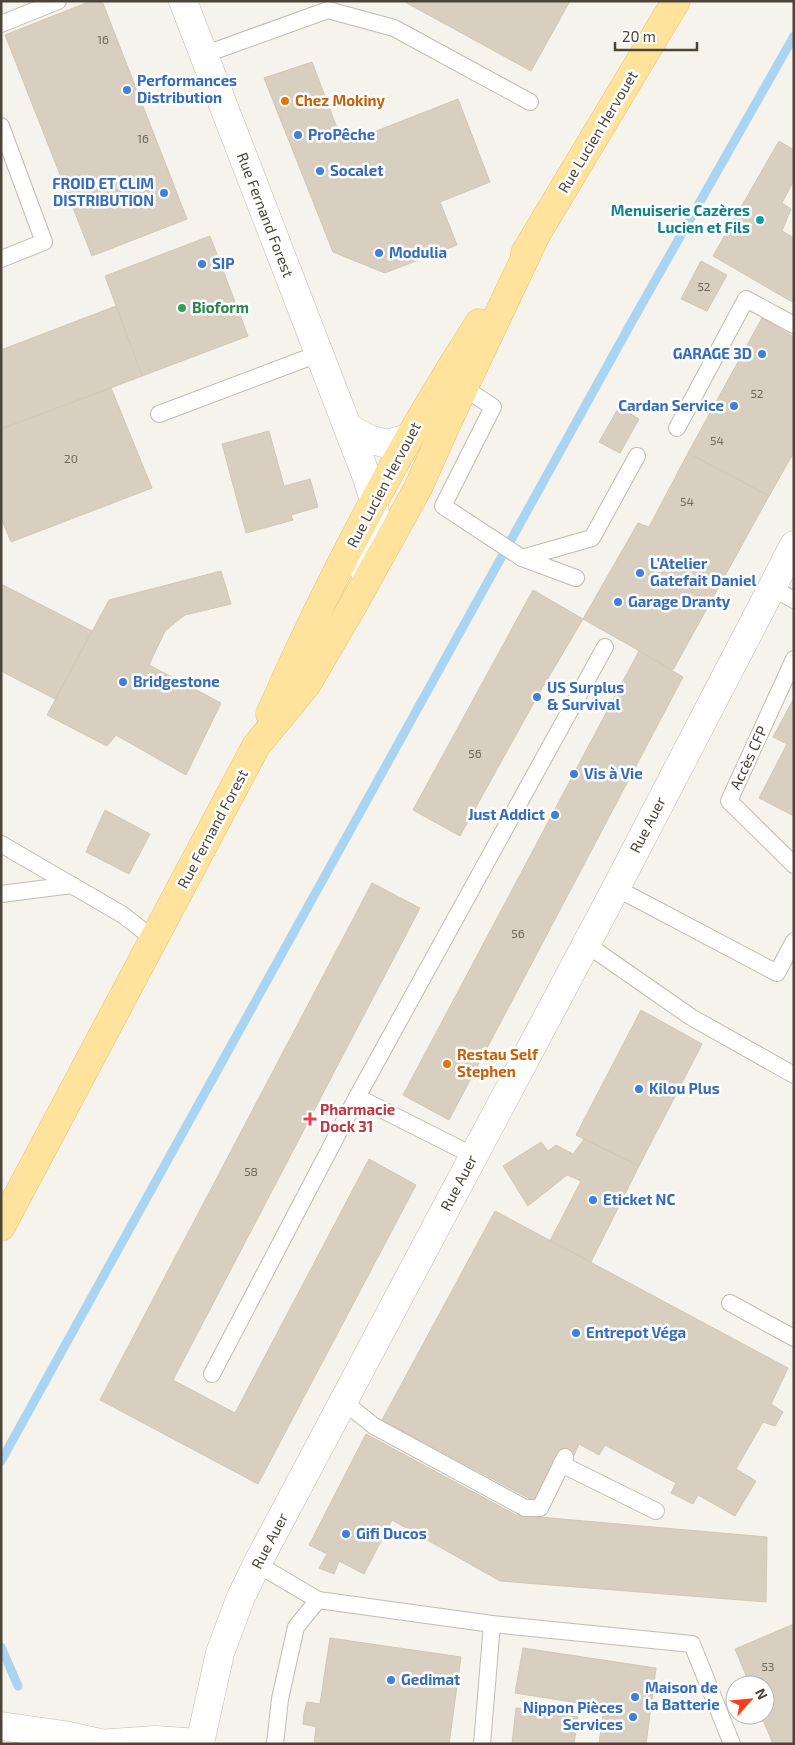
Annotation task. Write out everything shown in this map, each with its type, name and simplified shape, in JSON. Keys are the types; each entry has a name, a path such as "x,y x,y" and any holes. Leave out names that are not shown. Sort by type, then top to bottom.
{"main road":[{"name":"Rue Lucien Hervouet","path":"256,746 297,654 374,500 408,438 445,375 535,237 676,1"},
{"name":"Rue Lucien Hervouet","path":"352,607 418,488 535,237"},
{"name":"Rue Fernand Forest","path":"1,1227 155,940 256,746 307,684 352,607"}],"street":[{"name":"Rue Fernand Forest","path":"183,1 374,500 376,534 352,607"},
{"path":"348,428 369,439 387,444 408,438"},
{"name":"Rue Auer","path":"1,1726 64,1735 99,1744 155,1740 200,1743 220,1653 241,1598 257,1564 616,888 782,594 794,545"}],"lane":[{"path":"1,24 58,1"},
{"path":"203,55 328,10 394,28 530,102"},
{"path":"1,126 44,242 1,259"},
{"path":"677,428 746,299 794,325"},
{"path":"159,414 318,354"},
{"path":"464,388 493,407 443,506 522,558 576,578"},
{"path":"522,558 592,538 637,456"},
{"path":"212,1374 357,1097 605,647"},
{"name":"Accès CFP","path":"794,659 729,801 794,865"},
{"path":"1,844 123,915 155,940"},
{"path":"1,894 72,886"},
{"path":"616,888 777,973 794,941"},
{"path":"586,944 690,1017 794,1075"},
{"path":"357,1097 474,1156"},
{"path":"730,1303 794,1338"},
{"path":"344,1402 374,1426 525,1508 540,1508 563,1461 656,1511"},
{"path":"257,1564 318,1600 492,1624 692,1644 732,1744"},
{"path":"275,1744 280,1699 296,1627 318,1600"},
{"path":"482,1744 492,1624"}],"building":[{"path":"91,1 102,1 187,219 92,256 5,35"},
{"path":"403,1 570,1 531,71"},
{"path":"312,62 343,144 458,99 490,182 440,202 457,245 385,273 333,252 264,78"},
{"name":"Menuiserie Cazères Lucien et Fils","path":"779,141 794,150 794,180 782,203 791,209 782,231 794,238 794,303 713,256"},
{"path":"210,236 248,336 142,376 105,276"},
{"path":"701,261 727,275 707,311 681,299"},
{"path":"116,306 142,376 1,429 1,350"},
{"path":"762,318 794,337 794,452 769,496 688,453"},
{"path":"111,388 152,488 11,542 1,518 1,429"},
{"path":"619,407 639,419 620,453 599,442"},
{"path":"269,431 284,486 310,479 318,507 291,515 293,520 246,533 222,444"},
{"path":"688,453 769,496 673,670 583,619 638,523 649,527"},
{"name":"Bridgestone","path":"221,571 231,604 185,615 165,631 149,665 221,703 186,775 116,735 107,746 47,715 109,600"},
{"path":"1,584 92,631 55,699 1,671"},
{"path":"533,590 583,619 537,697 460,836 413,810"},
{"path":"639,651 683,677 449,1120 403,1095"},
{"path":"794,698 794,816 759,798 787,744 773,737"},
{"path":"105,810 150,834 129,874 86,852"},
{"path":"372,883 420,908 173,1380 235,1413 369,1159 416,1185 258,1484 100,1400"},
{"name":"Kilou Plus","path":"641,1010 702,1044 639,1166 576,1135"},
{"path":"584,1139 639,1166 591,1262 550,1241 581,1181 567,1175 528,1206 503,1166 541,1142 548,1151 556,1145 573,1154"},
{"name":"Entrepot Véga","path":"495,1211 788,1368 771,1404 783,1412 775,1426 763,1422 736,1469 756,1481 735,1516 698,1495 693,1504 671,1493 676,1483 605,1445 599,1455 579,1444 572,1460 558,1453 534,1501 382,1420"},
{"path":"366,1434 516,1515 767,1537 766,1602 500,1581 392,1520 364,1574 339,1561 334,1574 319,1568 327,1554 309,1545"},
{"path":"794,1624 794,1744 773,1744 765,1725 775,1725 775,1675 746,1675 735,1649"},
{"name":"Gedimat","path":"330,1638 461,1657 449,1744 314,1744 316,1727 303,1724 304,1713 307,1702 320,1704"},
{"path":"523,1648 656,1668 646,1744 599,1744 604,1707 515,1693"},
{"path":"516,1708 578,1717 574,1744 512,1744"}],"waterway":[{"path":"1,1461 630,325 794,36"},
{"path":"1,1647 18,1686"}],"place":[{"name":"Performances Distribution","path":"127,90"},
{"name":"Chez Mokiny","path":"285,101"},
{"name":"ProPêche","path":"298,135"},
{"name":"Socalet","path":"320,171"},
{"name":"FROID ET CLIM DISTRIBUTION","path":"164,193"},
{"name":"Menuiserie Cazères Lucien et Fils","path":"760,220"},
{"name":"Modulia","path":"379,253"},
{"name":"SIP","path":"202,264"},
{"name":"Bioform","path":"182,308"},
{"name":"GARAGE 3D","path":"762,354"},
{"name":"Cardan Service","path":"734,406"},
{"name":"L'Atelier Gatefait Daniel","path":"640,573"},
{"name":"Garage Dranty","path":"618,602"},
{"name":"Bridgestone","path":"123,682"},
{"name":"US Surplus & Survival","path":"537,697"},
{"name":"Vis à Vie","path":"574,774"},
{"name":"Just Addict","path":"555,815"},
{"name":"Restau Self Stephen","path":"447,1064"},
{"name":"Kilou Plus","path":"639,1089"},
{"name":"Pharmacie Dock 31","path":"310,1119"},
{"name":"Eticket NC","path":"593,1200"},
{"name":"Entrepot Véga","path":"576,1333"},
{"name":"Gifi Ducos","path":"346,1534"},
{"name":"Gedimat","path":"391,1680"},
{"name":"Maison de la Batterie","path":"635,1697"},
{"name":"Nippon Pièces Services","path":"633,1717"}]}
